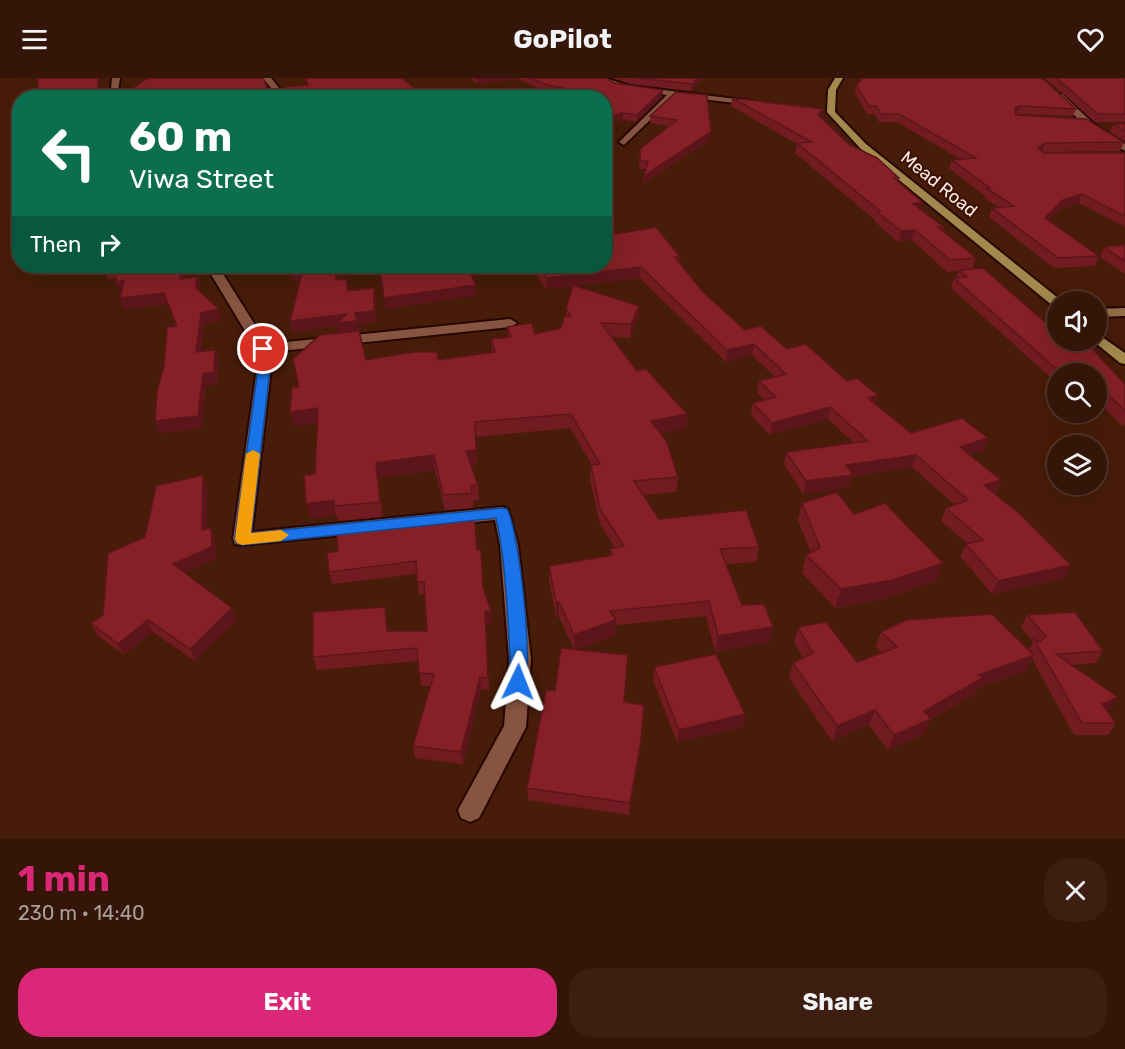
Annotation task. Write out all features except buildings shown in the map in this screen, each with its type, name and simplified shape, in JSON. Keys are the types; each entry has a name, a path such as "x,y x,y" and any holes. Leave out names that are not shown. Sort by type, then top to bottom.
{"main road":[{"name":"Mead Road","path":"839,78 832,90 825,112 863,146 1047,294"},
{"path":"1107,313 1125,312"},
{"path":"1107,346 1125,360"}],"street":[{"path":"267,78 268,83 278,90"},
{"path":"603,78 614,84 763,104"},
{"path":"1052,89 1089,124 1125,148"},
{"path":"624,142 673,93"},
{"path":"1075,121 1114,127"},
{"path":"216,273 263,349 265,361 242,539 502,513 509,545 520,659 515,727 470,810"},
{"path":"263,349 510,323"}],"slow traffic":[{"path":"253,454 242,539 281,535"}],"route":[{"path":"263,349 265,361 242,539 502,513 509,545 520,659 518,682"}]}
